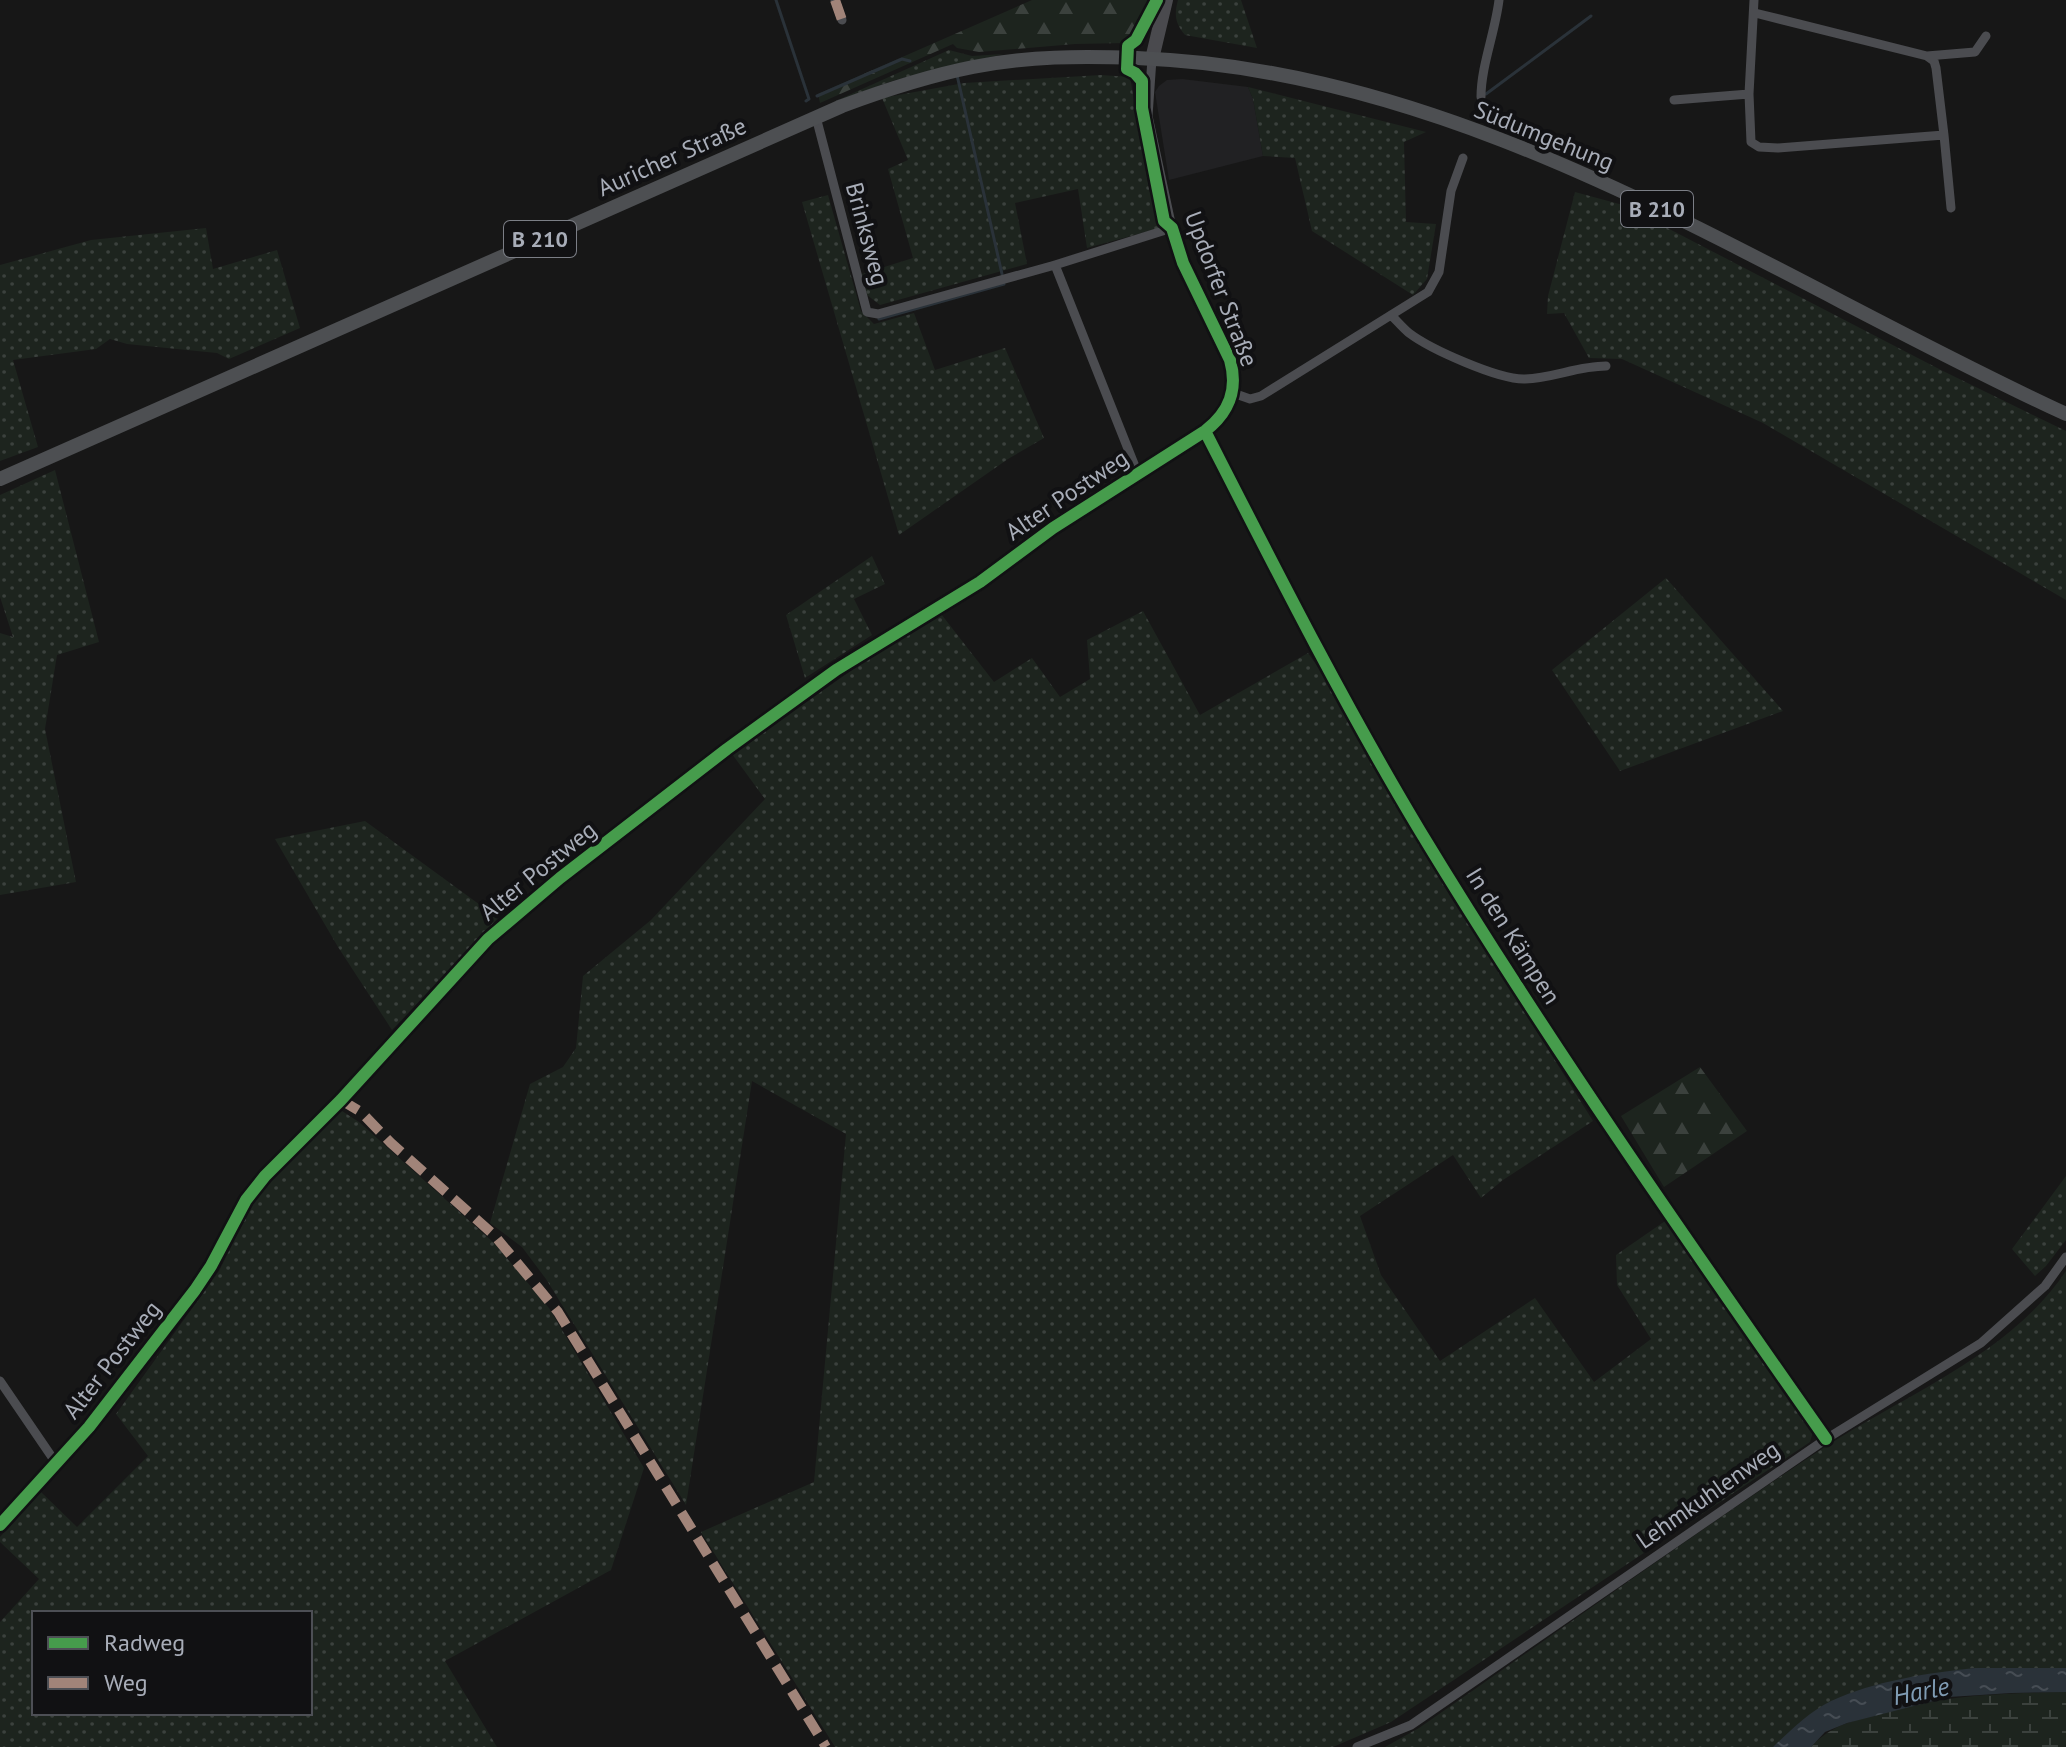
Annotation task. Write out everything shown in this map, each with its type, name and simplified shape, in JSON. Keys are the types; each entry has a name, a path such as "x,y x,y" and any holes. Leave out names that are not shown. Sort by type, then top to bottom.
{"main road":[{"name":"Auricher Straße","path":"0,479 816,117 908,82 975,66 1025,59 1077,56 1152,59"},
{"name":"Südumgehung","path":"1152,59 1259,70 1315,82 1473,129 1576,171 1716,236 2066,414"}],"street":[{"path":"835,0 842,20"},
{"path":"1152,59 1166,0"},
{"path":"1481,97 1481,79 1492,42 1499,0"},
{"path":"1754,0 1749,94 1751,142 1759,147 1787,147 1944,135"},
{"path":"1755,13 1927,56 1975,52 1986,36"},
{"path":"1927,56 1934,61 1936,68 1951,208"},
{"name":"Updorfer Straße","path":"1152,59 1148,116 1172,228 1183,263 1230,360 1233,393"},
{"path":"1674,100 1749,94"},
{"name":"Brinksweg","path":"816,117 867,312 878,314 1055,265 1172,228"},
{"path":"1233,393 1250,399 1261,396 1428,292 1435,283 1443,252 1451,191 1463,158"},
{"path":"1055,265 1138,474"},
{"path":"1391,315 1409,333 1429,345 1506,376 1536,378 1590,366 1606,366"},
{"name":"Alter Postweg","path":"0,1525 112,1398 195,1290 246,1200 265,1176 341,1100 488,939 560,878 727,749 836,670 980,582 1053,528 1205,431 1220,418 1233,393"},
{"name":"In den Kämpen","path":"1205,431 1319,654 1419,830 1623,1149 1826,1439"},
{"name":"Lehmkuhlenweg","path":"1357,1747 1411,1725 1826,1439 1981,1343 2045,1286 2066,1257"},
{"path":"0,1381 56,1463"}],"shaded area":[{"path":"1167,80 1248,87 1263,156 1169,180 1155,92"}],"green space":[{"path":"1032,0 1151,0 1134,40 1126,43 979,52 957,48 953,44 820,103 818,94"},
{"path":"1178,0 1241,0 1257,48 1185,35 1176,19"},
{"path":"949,50 972,56 1003,54 895,80 831,103"},
{"path":"1101,75 1130,77 1149,189 1160,228 1087,248 1078,189 1015,203 1027,264 880,305 867,295 862,274 913,258 888,169 908,160 882,98 964,83"},
{"path":"1248,87 1426,132 1404,142 1406,222 1436,224 1427,279 1413,295 1312,231 1295,158 1263,156"},
{"path":"1575,192 1623,205 1941,370 2066,431 2066,600 1763,423 1622,359 1589,358 1564,313 1547,314 1548,296"},
{"path":"828,195 861,311 874,324 914,313 935,370 1005,348 1044,438 1008,459 899,535 802,202"},
{"path":"206,228 213,269 277,250 300,328 229,359 217,353 127,344 110,339 96,349 13,360 38,447 0,461 0,265 91,240"},
{"path":"55,470 99,642 57,655 45,729 76,882 0,895 0,633 13,637 0,597 0,495"},
{"path":"872,556 885,584 854,599 872,635 805,678 786,615"},
{"path":"1666,578 1783,711 1620,771 1552,670"},
{"path":"938,610 994,682 1032,658 1060,697 1090,679 1087,640 1143,611 1200,715 1308,653 1330,684 1433,866 1593,1121 1481,1198 1453,1155 1360,1216 1381,1275 1440,1361 1535,1298 1594,1382 1651,1339 1617,1285 1616,1255 1668,1219 1813,1432 1810,1442 1391,1722 1333,1747 835,1747 701,1532 814,1482 846,1134 752,1081 686,1505 546,1279 522,1247 490,1223 530,1084 563,1067 576,1048 583,976 651,920 765,799 732,754"},
{"path":"365,821 498,918 392,1030 338,947 275,839"},
{"path":"1700,1067 1747,1131 1664,1187 1621,1116"},
{"path":"342,1111 359,1122 494,1243 549,1308 644,1468 611,1570 445,1661 497,1747 0,1747 0,1622 39,1579 0,1542 0,1537 41,1492 77,1527 148,1456 116,1414 219,1271 251,1207 277,1172 330,1117"},
{"path":"2066,1176 2066,1240 2035,1276 2012,1249"},
{"path":"2066,1271 2066,1668 1975,1668 1917,1676 1882,1685 1814,1712 1773,1747 1385,1747 1419,1728 1828,1445 1988,1349 2043,1300"},
{"path":"2066,1692 2066,1747 1811,1747 1843,1725 1928,1702 1973,1696"}],"water":[{"name":"Harle","path":"1975,1668 2066,1668 2066,1692 1949,1697 1847,1723 1825,1732 1811,1747 1773,1747 1815,1710 1848,1694 1902,1679"}],"waterway":[{"path":"776,0 809,99 806,101"},
{"path":"1486,94 1591,16"},
{"path":"817,96 902,59 910,61"},
{"path":"957,75 1002,274"},
{"path":"879,319 1004,284"}],"marked path":[{"path":"835,0 842,20"},
{"path":"341,1100 361,1112 494,1235 558,1312 826,1747"}],"cycle path":[{"path":"0,1525 89,1427 195,1290 246,1200 265,1176 341,1100 488,939 560,878 727,749 836,670 980,582 1053,528 1205,431 1221,416 1232,390 1230,360 1183,263 1172,228 1164,221 1142,108 1142,81 1127,69 1128,46 1136,40 1157,0"},
{"path":"1205,431 1336,683 1391,782 1468,909 1669,1214 1826,1439"}]}
